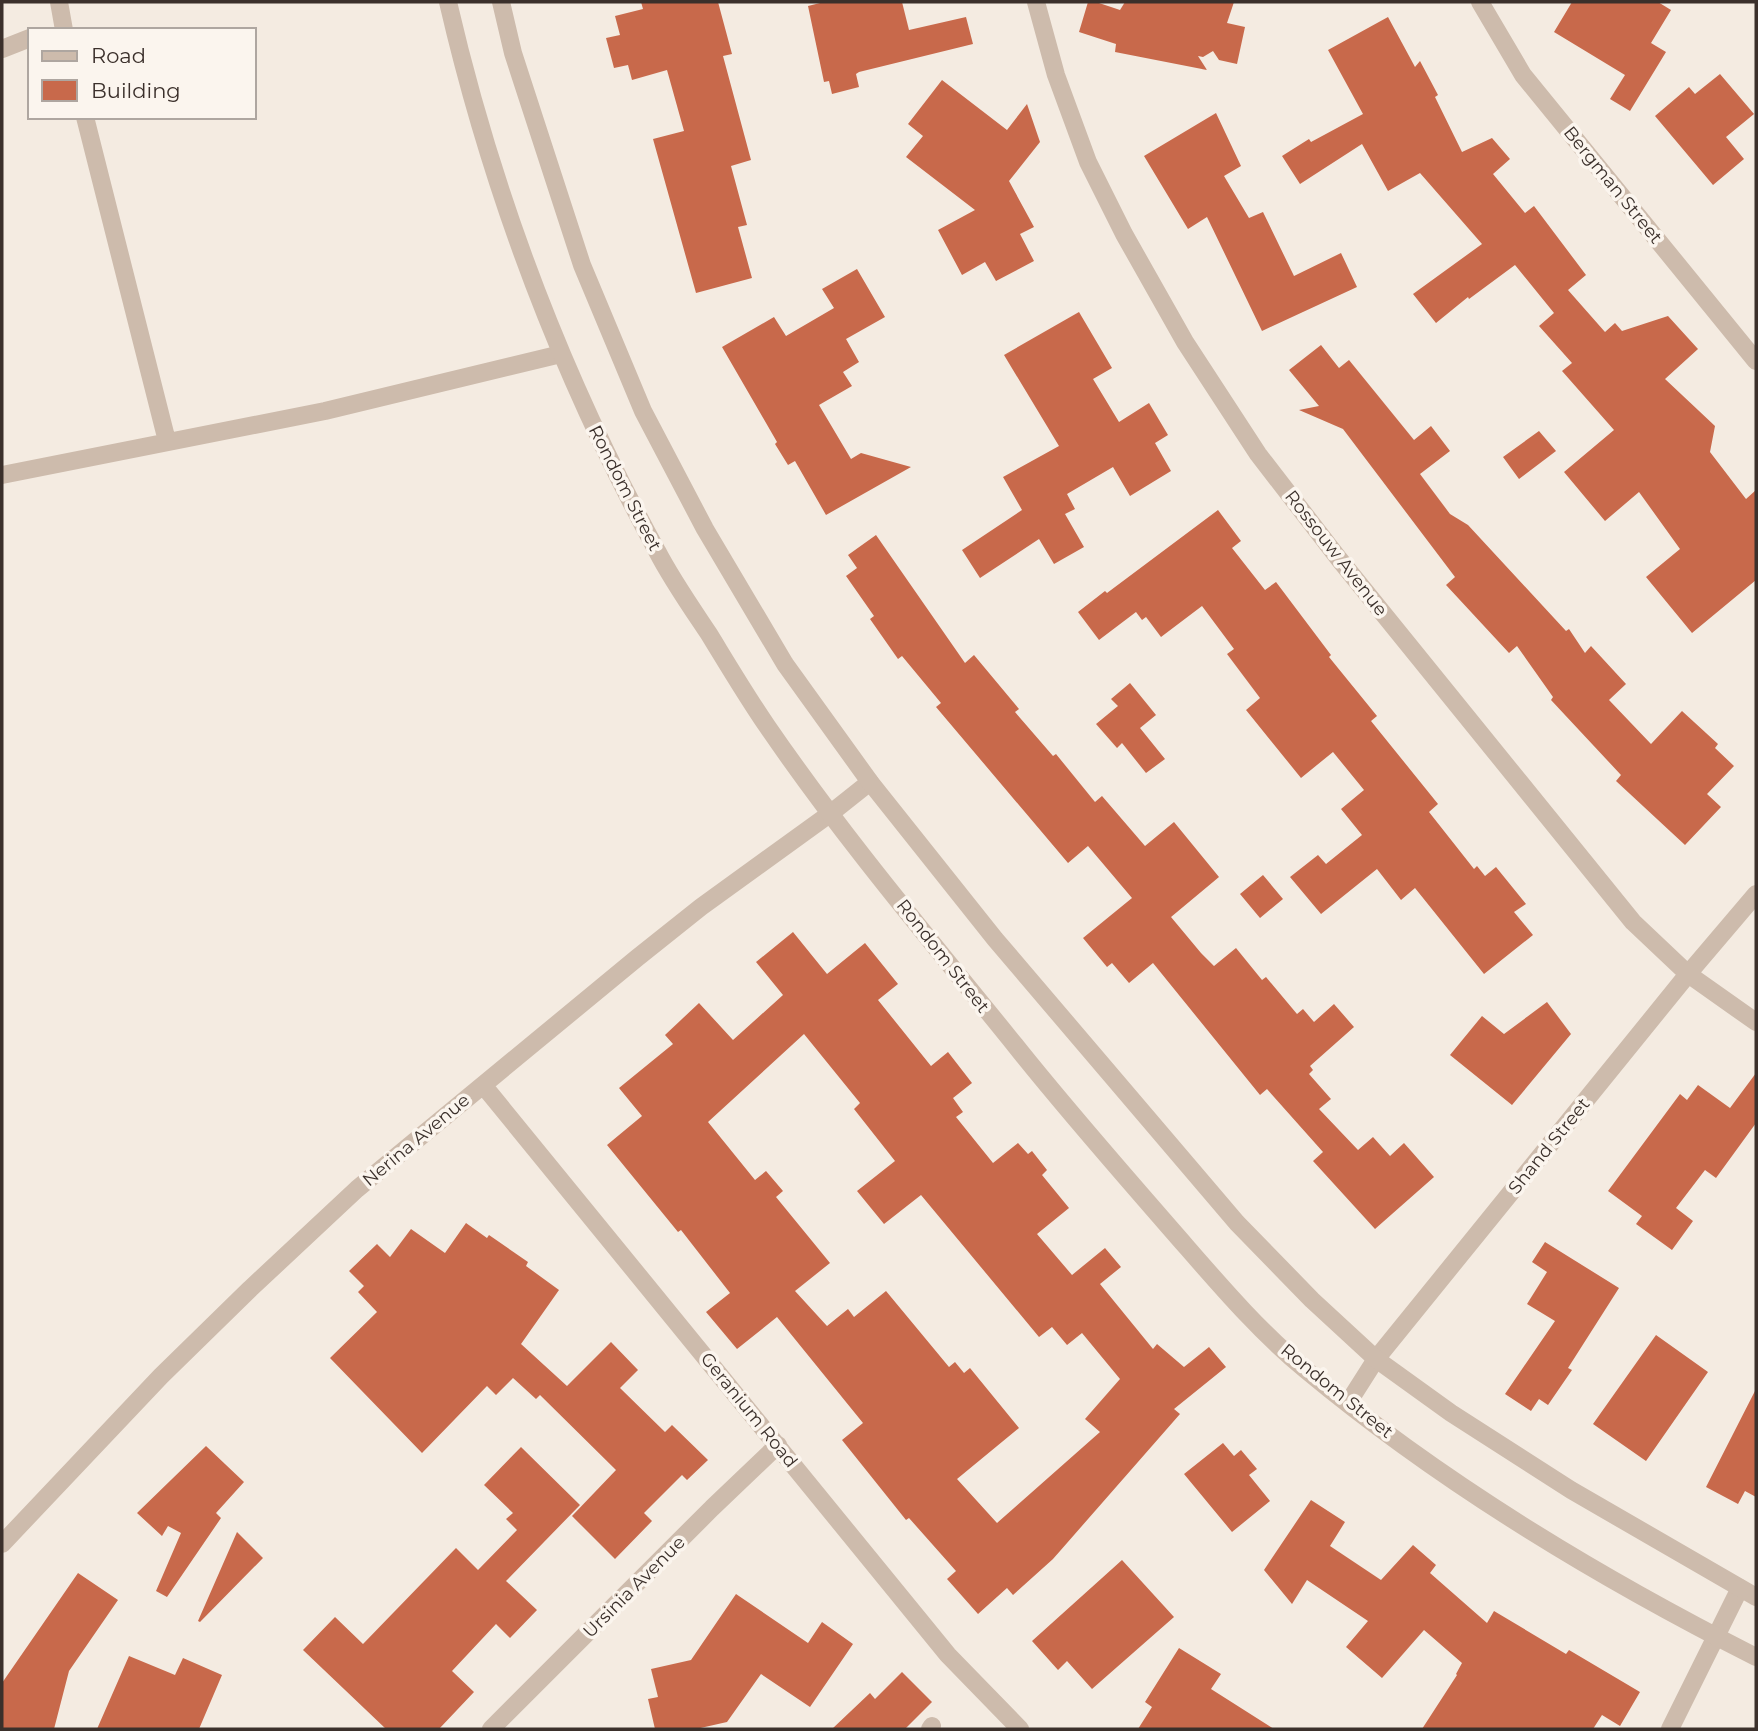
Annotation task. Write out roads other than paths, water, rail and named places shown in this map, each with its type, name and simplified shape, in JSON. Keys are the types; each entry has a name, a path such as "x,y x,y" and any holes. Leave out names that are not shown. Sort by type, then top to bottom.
{"street":[{"path":"59,2 59,28"},
{"name":"Rondom Street","path":"448,2 464,71 501,191 561,354 597,433 658,554 767,727 831,814 1069,1113 1190,1251 1272,1339 1348,1403 1436,1468 1636,1594 1756,1657"},
{"path":"501,2 513,53 582,265 643,411 705,529 785,664 870,782 995,939 1237,1223 1312,1300 1376,1359 1451,1413 1571,1490 1748,1592 1716,1637 1670,1729"},
{"name":"Rossouw Avenue","path":"1036,2 1056,75 1088,162 1124,234 1185,342 1258,454 1339,559 1633,922 1688,974 1756,1022"},
{"name":"Bergman Street","path":"1480,2 1523,75 1756,361"},
{"path":"2,49 28,39"},
{"path":"86,119 167,442"},
{"path":"2,475 325,411 561,354"},
{"name":"Nerina Avenue","path":"2,1544 133,1404 357,1189 566,1014 701,907 831,814 870,782"},
{"name":"Shand Street","path":"1348,1403 1376,1359 1756,894"},
{"name":"Geranium Road","path":"483,1085 948,1655 1020,1729"},
{"name":"Ursinia Avenue","path":"491,1729 778,1445"}]}
